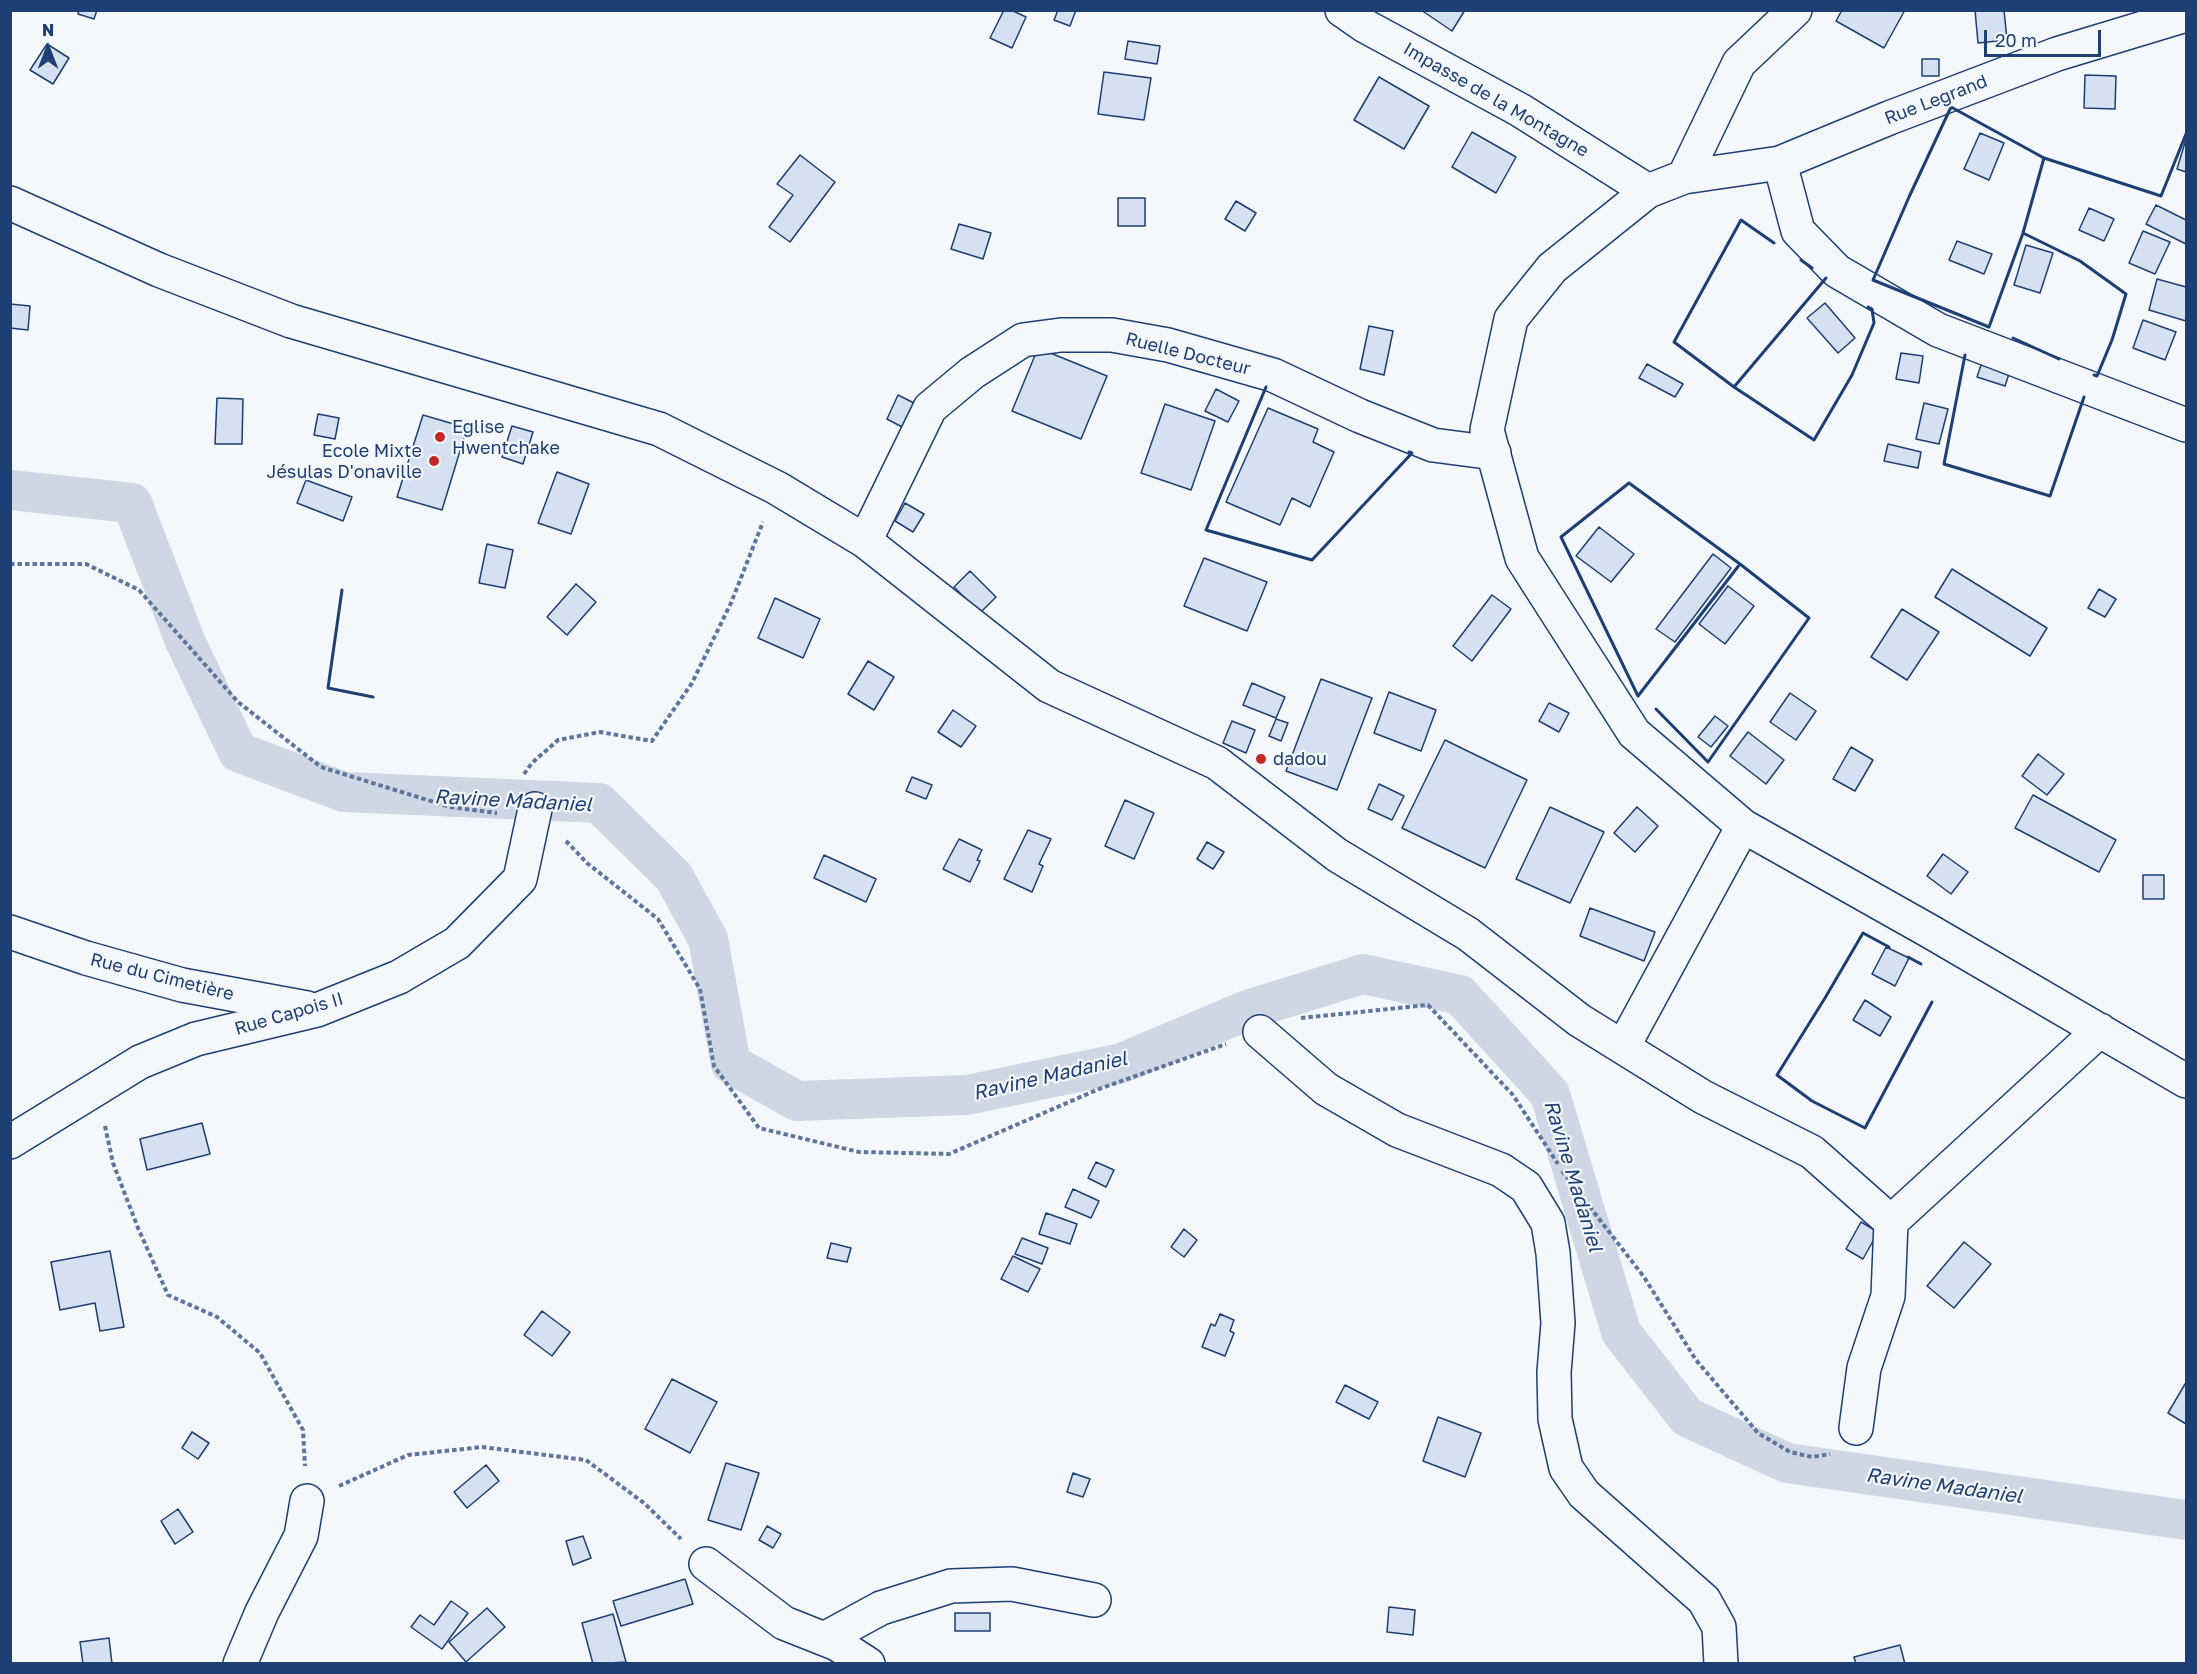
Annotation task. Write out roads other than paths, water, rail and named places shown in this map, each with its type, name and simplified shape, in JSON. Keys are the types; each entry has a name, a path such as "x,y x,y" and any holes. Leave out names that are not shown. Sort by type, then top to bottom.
{"street":[{"name":"Impasse de la Montagne","path":"1342,10 1365,26 1520,110 1648,191"},
{"path":"1684,177 1739,63 1795,10"},
{"name":"Rue Legrand","path":"2187,15 2057,54 1889,118 1780,163 1684,177 1648,191 1551,268 1511,319 1487,430 1522,558 1634,733 1743,826 2187,1081"},
{"path":"1780,163 1798,231 1837,271 1938,330 2187,425"},
{"path":"10,203 159,270 291,321 659,429 777,488 865,542 1049,686 1217,764 1337,855 1468,934 1579,1020 1703,1097 1812,1152 1891,1222"},
{"name":"Ruelle Docteur","path":"865,542 930,408 972,373 1023,340 1060,335 1112,335 1168,345 1273,375 1360,416 1433,445 1494,453"},
{"name":"Rue Capois II","path":"10,1142 140,1062 196,1039 317,1010 399,977 457,943 520,879 519,807"},
{"path":"1623,1047 1743,826"},
{"name":"Rue du Cimetière","path":"10,932 86,958 182,985 317,1010"},
{"path":"1856,1428 1864,1368 1888,1296 1891,1222 2100,1030"},
{"path":"1260,1032 1326,1089 1397,1130 1501,1170 1526,1187 1548,1223 1553,1253 1558,1323 1554,1372 1555,1419 1566,1468 1584,1494 1704,1600 1719,1628 1721,1664"},
{"path":"240,1664 262,1612 301,1536 307,1501"},
{"path":"706,1564 784,1623 837,1644 868,1664"},
{"path":"824,1639 881,1608 951,1586 1012,1584 1094,1600"}],"waterway":[{"name":"Ravine Madaniel","path":"10,490 132,503 185,641 238,752 344,792 599,803 674,877 708,939 731,1064 797,1101 967,1095 1122,1063 1250,1009 1363,974 1460,995 1550,1094 1621,1332 1687,1417 1787,1463 2186,1520"}],"place":[{"name":"Eglise Hwentchake","path":"440,437"},
{"name":"Ecole Mixte Jésulas D'onaville","path":"434,461"},
{"name":"dadou","path":"1261,759"}]}
